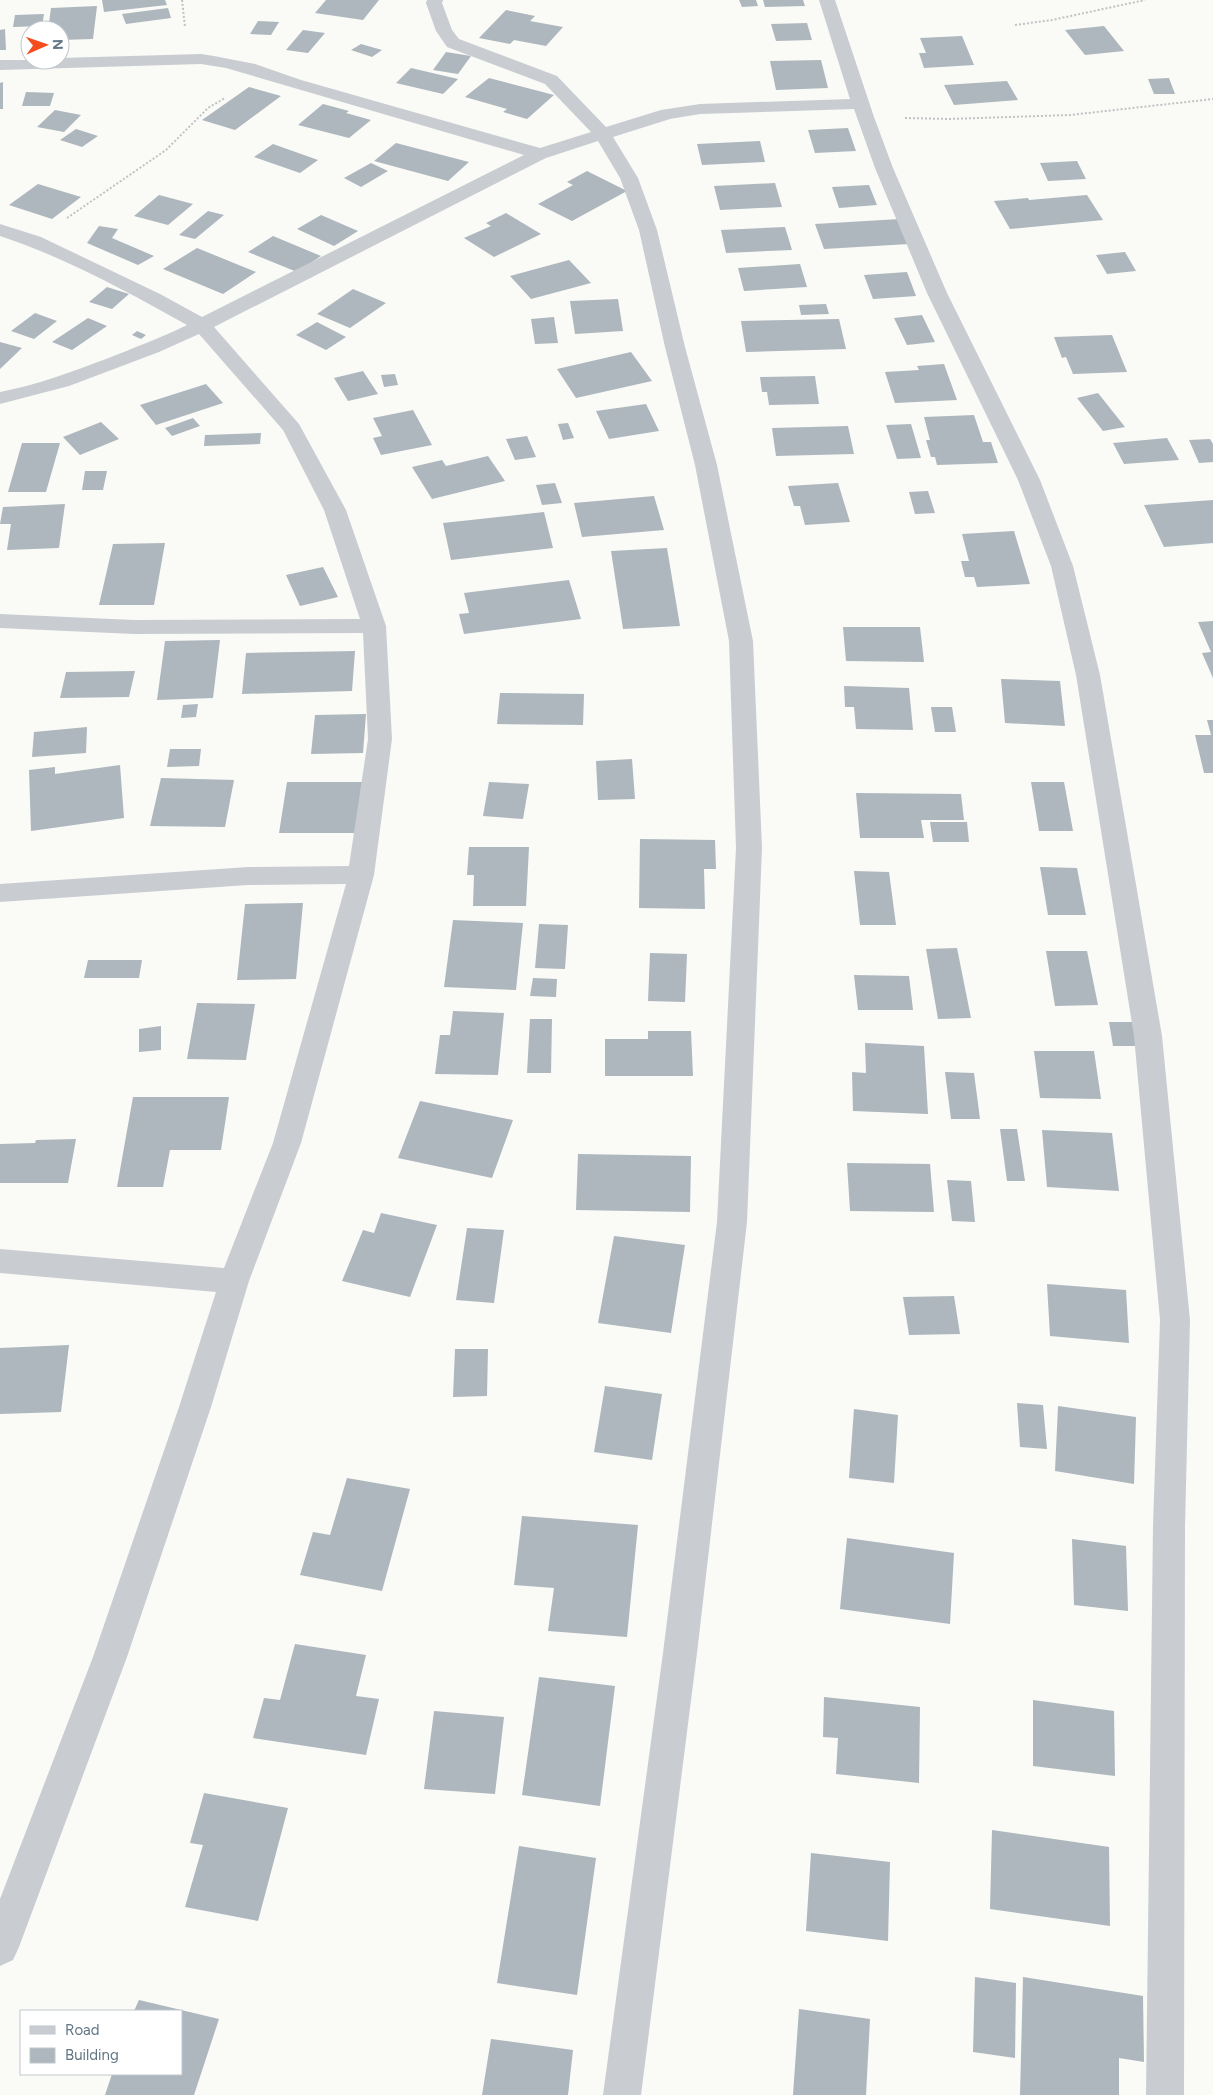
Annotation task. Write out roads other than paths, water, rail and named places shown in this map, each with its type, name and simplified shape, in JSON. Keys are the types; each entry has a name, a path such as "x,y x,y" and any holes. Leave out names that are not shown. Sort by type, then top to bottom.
{"street":[{"path":"435,0 434,3 444,31 453,43 551,80 602,133 629,178 648,230 675,348 706,465 741,641 749,848 732,1222 681,1644 622,2095"},
{"path":"827,0 863,111 884,168 937,293 1029,480 1062,566 1088,675 1148,1036 1175,1320 1169,1526 1165,2095"},
{"path":"0,65 201,59 230,62 258,69 294,84 540,154"},
{"path":"0,398 24,394 81,377 178,339 202,325 540,154 602,133 667,114 700,109 863,111"},
{"path":"0,230 34,241 152,298 202,325 292,428 336,510 374,626 380,739 361,874 288,1144 234,1281 195,1407 110,1657 0,1947"},
{"path":"0,621 134,627 374,626"},
{"path":"0,893 248,876 361,874"},
{"path":"0,1261 234,1281"}]}
